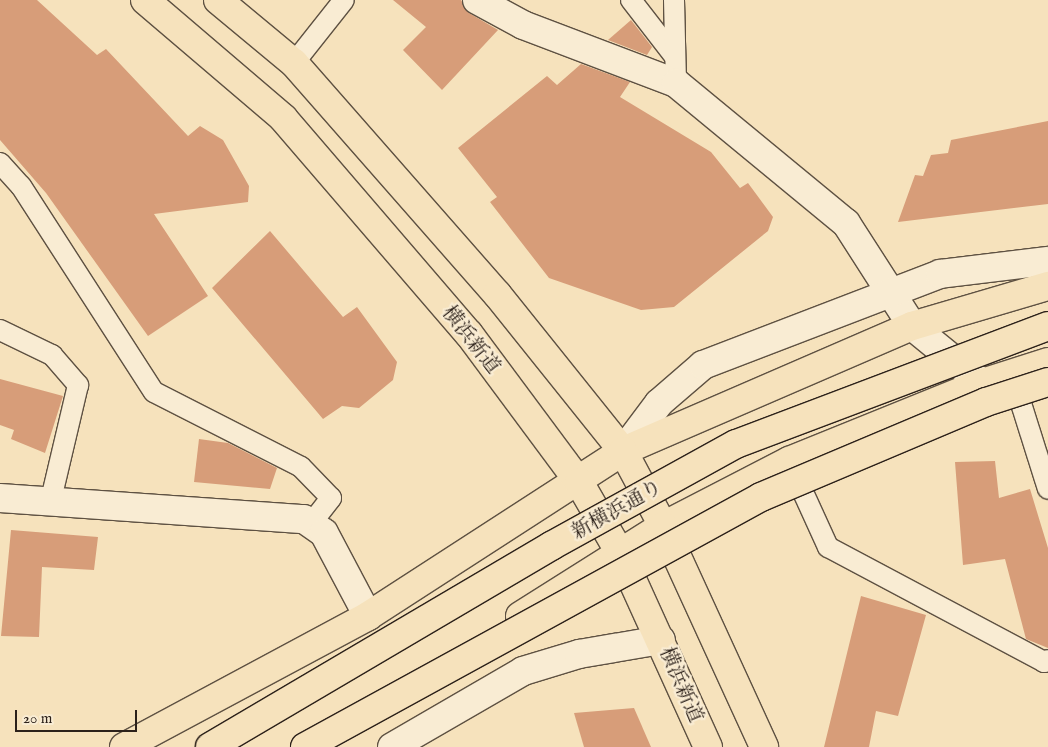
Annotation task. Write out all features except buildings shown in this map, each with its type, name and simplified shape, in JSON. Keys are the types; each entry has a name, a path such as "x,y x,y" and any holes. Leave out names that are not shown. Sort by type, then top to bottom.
{"main road":[{"name":"横浜新道","path":"145,0 283,118 469,334 579,482 620,552 708,747"},
{"path":"218,0 294,63 497,294 623,451 663,526 764,747"},
{"path":"124,747 368,616 579,482 623,451 912,326 1048,286"},
{"name":"新横浜通り","path":"210,747 551,546 736,444 1048,326"},
{"path":"321,747 620,552 663,526 789,461 982,384 1048,362"},
{"path":"304,747 760,497 986,402 1048,382"}],"street":[{"path":"477,0 524,25 676,83 846,223 912,326 982,384"},
{"path":"623,451 659,403 703,365 940,274 1048,261"},
{"path":"3,496 288,516 311,524 324,534 368,616"},
{"path":"392,747 523,671 579,654 661,640"}],"lane":[{"path":"294,63 344,0"},
{"path":"630,0 675,57"},
{"path":"674,0 676,83"},
{"path":"0,164 21,186 154,392 301,467 331,498 311,524"},
{"path":"0,330 52,355 78,385 51,499"},
{"path":"1012,374 1048,489"},
{"path":"789,461 828,547 1044,662 1048,660"}]}
